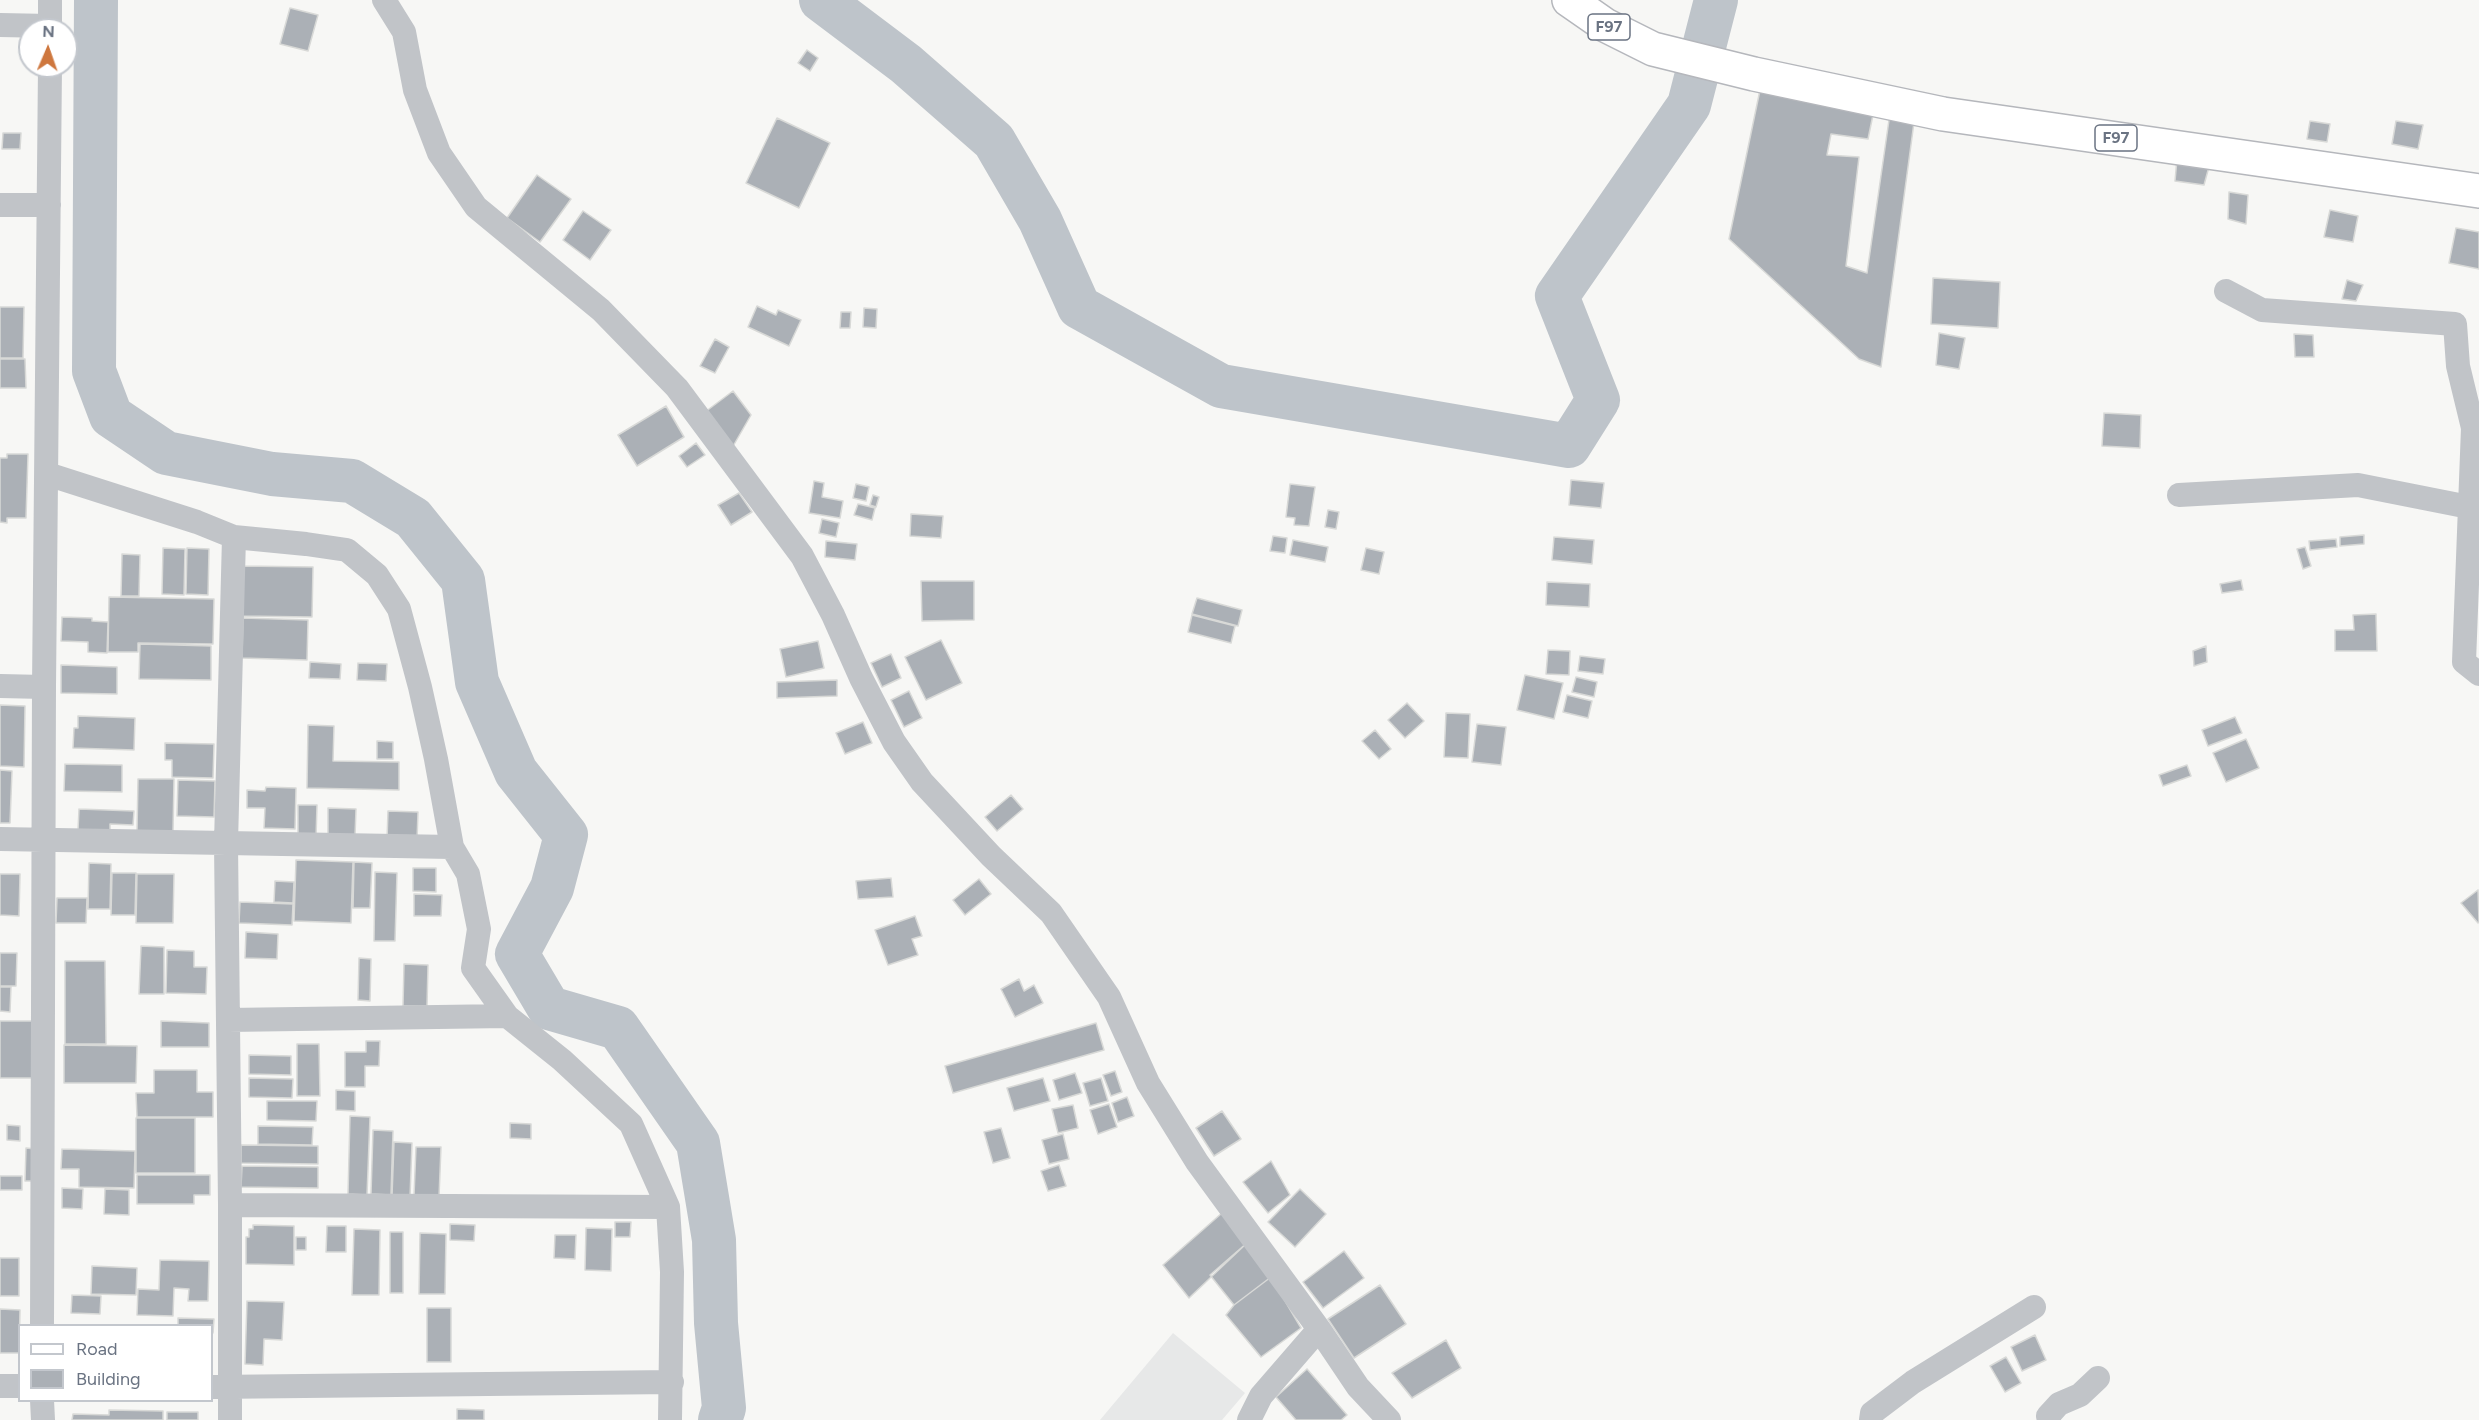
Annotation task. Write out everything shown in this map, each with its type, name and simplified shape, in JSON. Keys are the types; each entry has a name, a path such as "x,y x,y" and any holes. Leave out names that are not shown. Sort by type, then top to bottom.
{"main road":[{"name":"F97","path":"1569,0 1605,25 1653,50 1943,114 2479,190"}],"street":[{"path":"50,0 50,18"},
{"path":"384,0 404,32 415,90 439,153 476,207 512,239 556,271 601,310 677,388 802,556 894,742 922,782 991,856 1051,913 1109,997 1148,1083 1197,1162 1319,1329 1358,1387 1389,1420"},
{"path":"0,26 18,27"},
{"path":"42,1324 44,687 50,78"},
{"path":"0,205 49,205"},
{"path":"2226,291 2262,310 2455,324 2458,366 2473,428 2464,662 2479,674"},
{"path":"46,474 197,522 234,537 347,550 377,575 399,609 420,687 452,847 468,874 479,929 473,968 507,1016 562,1060 631,1124 668,1207 672,1272 670,1420"},
{"path":"2179,495 2358,485 2469,507"},
{"path":"230,1420 220,1387 230,1205 225,843 234,537"},
{"path":"0,686 44,687"},
{"path":"0,839 452,847"},
{"path":"228,1020 507,1016"},
{"path":"230,1205 668,1207"},
{"path":"1871,1420 1872,1413 1913,1382 2034,1308"},
{"path":"1249,1420 1261,1396 1319,1329"},
{"path":"2049,1420 2048,1416 2059,1404 2080,1395 2098,1378"},
{"path":"220,1387 672,1382"},
{"path":"0,1386 18,1386"},
{"path":"42,1402 43,1420"}],"shaded area":[{"path":"1173,1333 1245,1393 1222,1420 1100,1420"}],"building":[{"path":"290,8 318,15 308,51 280,44"},
{"path":"807,50 818,58 810,71 798,63"},
{"path":"1760,90 1874,110 1868,139 1831,134 1827,155 1859,157 1846,266 1867,273 1890,113 1915,115 1881,367 1859,359 1729,239"},
{"path":"777,118 830,143 799,208 746,183"},
{"path":"2310,121 2330,124 2327,142 2307,139"},
{"path":"2396,121 2423,125 2418,149 2392,144"},
{"path":"3,133 21,133 20,149 2,149"},
{"path":"2177,159 2210,163 2204,185 2175,181"},
{"path":"537,175 571,199 540,242 507,218"},
{"path":"2229,192 2248,195 2246,224 2228,219"},
{"path":"2330,210 2358,216 2353,242 2324,237"},
{"path":"583,211 611,230 590,260 563,240"},
{"path":"2456,228 2479,232 2479,269 2449,263"},
{"path":"1933,278 2000,282 1998,328 1931,324"},
{"path":"2347,280 2363,285 2356,301 2342,299"},
{"path":"757,306 776,315 778,310 801,320 789,346 748,327"},
{"path":"0,307 24,307 23,358 0,358"},
{"path":"864,308 877,309 876,328 863,327"},
{"path":"841,312 851,312 850,328 840,328"},
{"path":"1939,333 1965,338 1959,369 1936,365"},
{"path":"2294,334 2313,335 2314,357 2295,357"},
{"path":"715,339 729,347 715,373 700,366"},
{"path":"0,359 25,359 26,388 0,388"},
{"path":"733,391 751,415 732,448 705,412"},
{"path":"666,406 684,437 637,466 618,435"},
{"path":"2104,413 2141,415 2140,448 2102,446"},
{"path":"696,443 705,455 687,467 679,456"},
{"path":"7,454 28,454 26,518 7,518 7,523 0,522 0,458 7,458"},
{"path":"1571,480 1604,483 1601,508 1569,505"},
{"path":"814,481 824,483 822,497 843,501 840,518 809,513"},
{"path":"856,484 869,487 866,501 853,498"},
{"path":"1290,484 1315,487 1309,526 1294,525 1295,518 1286,517"},
{"path":"739,493 752,512 731,525 718,505"},
{"path":"873,495 879,497 876,507 870,505"},
{"path":"858,504 875,508 872,520 854,515"},
{"path":"1328,510 1339,512 1336,529 1325,527"},
{"path":"911,514 943,516 941,538 910,536"},
{"path":"822,519 839,523 836,537 819,533"},
{"path":"2364,535 2364,544 2340,546 2340,537"},
{"path":"1273,536 1287,538 1285,553 1270,551"},
{"path":"1554,537 1594,540 1592,564 1552,560"},
{"path":"2336,539 2337,547 2310,550 2309,541"},
{"path":"1293,540 1328,547 1325,562 1290,555"},
{"path":"826,541 857,544 855,560 825,557"},
{"path":"2305,547 2311,566 2303,569 2297,549"},
{"path":"163,548 185,549 184,595 162,594"},
{"path":"187,548 209,549 208,595 186,594"},
{"path":"1366,548 1384,552 1379,574 1361,570"},
{"path":"122,554 140,555 139,596 121,596"},
{"path":"243,566 313,567 312,617 242,616"},
{"path":"2241,580 2243,590 2222,593 2220,584"},
{"path":"921,581 974,581 974,620 922,621"},
{"path":"1547,582 1590,584 1589,607 1546,605"},
{"path":"109,597 214,599 213,644 138,643 138,652 108,652"},
{"path":"1197,598 1242,610 1238,626 1192,614"},
{"path":"2376,614 2377,651 2335,651 2335,630 2354,630 2353,615"},
{"path":"1192,615 1235,626 1231,643 1188,632"},
{"path":"62,617 92,618 92,621 108,622 107,653 88,652 88,642 61,641"},
{"path":"243,618 308,620 307,660 242,658"},
{"path":"941,640 962,683 926,700 905,657"},
{"path":"818,641 824,668 786,677 780,649"},
{"path":"140,644 211,646 211,680 139,679"},
{"path":"2206,646 2207,662 2194,666 2193,651"},
{"path":"1548,650 1570,651 1569,675 1546,674"},
{"path":"891,654 901,678 882,687 871,663"},
{"path":"1580,656 1605,659 1603,674 1578,671"},
{"path":"310,662 341,664 340,679 309,678"},
{"path":"358,663 387,664 386,681 357,680"},
{"path":"61,665 117,667 117,694 61,693"},
{"path":"1525,675 1563,683 1554,719 1517,710"},
{"path":"1576,677 1597,682 1594,697 1572,692"},
{"path":"837,680 837,696 777,698 777,682"},
{"path":"909,691 922,718 904,727 891,700"},
{"path":"1567,695 1592,701 1588,718 1563,712"},
{"path":"1407,703 1424,721 1405,738 1388,720"},
{"path":"0,705 25,706 24,767 0,766"},
{"path":"1446,713 1470,714 1468,758 1444,757"},
{"path":"78,716 135,718 134,750 73,748 74,728 78,728"},
{"path":"2235,717 2242,733 2208,746 2202,730"},
{"path":"863,722 872,743 845,754 836,733"},
{"path":"1477,724 1506,727 1501,765 1472,762"},
{"path":"308,725 334,726 333,761 399,762 399,790 307,788"},
{"path":"1375,730 1391,749 1379,759 1362,741"},
{"path":"2246,739 2259,768 2226,782 2213,753"},
{"path":"377,741 393,742 393,759 377,759"},
{"path":"165,743 214,744 213,778 172,777 172,760 165,760"},
{"path":"65,764 122,765 122,792 64,791"},
{"path":"2187,765 2191,776 2163,786 2159,775"},
{"path":"0,770 12,771 10,823 0,823"},
{"path":"138,779 174,779 173,832 137,831"},
{"path":"178,780 215,781 214,817 177,816"},
{"path":"266,787 296,788 295,829 264,828 265,808 247,808 247,790 265,791"},
{"path":"1011,795 1023,809 997,831 985,817"},
{"path":"298,805 317,805 316,838 298,838"},
{"path":"328,808 356,809 355,836 328,836"},
{"path":"79,809 134,811 133,825 110,824 110,831 78,830"},
{"path":"388,811 418,812 417,840 387,839"},
{"path":"296,860 353,862 351,923 294,921"},
{"path":"354,862 372,863 370,908 353,908"},
{"path":"89,863 111,864 110,909 88,909"},
{"path":"413,868 436,868 436,892 413,891"},
{"path":"375,872 397,873 395,941 374,941"},
{"path":"112,873 136,873 135,915 111,915"},
{"path":"0,874 20,874 19,916 0,915"},
{"path":"137,874 174,874 173,923 136,923"},
{"path":"891,878 893,897 858,899 856,881"},
{"path":"979,879 991,894 965,915 953,900"},
{"path":"275,881 294,882 293,903 274,902"},
{"path":"2478,890 2479,922 2478,923 2461,903"},
{"path":"414,894 442,895 441,916 414,916"},
{"path":"57,898 87,898 86,923 56,923"},
{"path":"240,902 293,904 292,925 239,923"},
{"path":"915,916 922,936 912,939 918,955 888,965 875,930"},
{"path":"246,932 278,934 277,959 245,958"},
{"path":"141,946 164,947 164,994 139,994"},
{"path":"167,950 194,951 194,967 207,967 206,994 166,993"},
{"path":"0,953 17,953 16,986 0,986"},
{"path":"359,958 371,959 370,1001 358,1000"},
{"path":"65,961 105,961 106,1044 65,1044"},
{"path":"404,964 428,965 427,1006 403,1006"},
{"path":"1019,979 1024,991 1034,985 1043,1003 1015,1017 1001,989"},
{"path":"0,987 11,987 10,1012 0,1011"},
{"path":"0,1021 35,1021 34,1078 0,1078"},
{"path":"161,1021 209,1023 209,1047 161,1047"},
{"path":"1096,1023 1104,1050 953,1093 945,1066"},
{"path":"366,1041 380,1041 379,1066 365,1066 365,1087 345,1087 345,1052 366,1052"},
{"path":"297,1044 319,1044 320,1096 297,1096"},
{"path":"64,1045 137,1046 136,1083 64,1083"},
{"path":"249,1055 291,1056 291,1075 249,1074"},
{"path":"154,1070 197,1070 197,1092 213,1092 213,1117 137,1117 136,1093 154,1093"},
{"path":"1115,1071 1122,1092 1111,1096 1103,1075"},
{"path":"1075,1073 1082,1093 1059,1100 1053,1080"},
{"path":"249,1078 293,1079 292,1098 249,1097"},
{"path":"1043,1078 1050,1101 1014,1111 1007,1088"},
{"path":"1101,1078 1108,1101 1090,1106 1083,1083"},
{"path":"336,1090 355,1091 355,1111 336,1110"},
{"path":"1127,1097 1134,1116 1118,1122 1112,1103"},
{"path":"267,1101 317,1101 316,1121 267,1120"},
{"path":"1109,1104 1117,1127 1098,1134 1090,1110"},
{"path":"1073,1105 1078,1128 1058,1133 1052,1109"},
{"path":"1222,1111 1241,1139 1214,1156 1196,1128"},
{"path":"350,1116 370,1117 367,1195 348,1194"},
{"path":"136,1118 195,1118 195,1173 136,1173"},
{"path":"510,1123 531,1124 531,1139 510,1138"},
{"path":"7,1125 20,1126 20,1141 7,1140"},
{"path":"258,1126 313,1127 312,1145 258,1144"},
{"path":"1001,1128 1010,1158 993,1163 984,1132"},
{"path":"373,1130 393,1131 391,1195 371,1194"},
{"path":"1063,1134 1069,1159 1049,1164 1042,1140"},
{"path":"394,1142 412,1143 410,1197 392,1196"},
{"path":"241,1145 318,1146 318,1164 241,1163"},
{"path":"416,1147 441,1147 439,1197 414,1196"},
{"path":"26,1148 36,1149 35,1181 25,1181"},
{"path":"62,1149 135,1151 134,1188 79,1187 79,1169 61,1169"},
{"path":"1271,1161 1290,1195 1268,1213 1243,1182"},
{"path":"1059,1165 1066,1186 1048,1191 1041,1171"},
{"path":"242,1166 318,1167 318,1188 241,1187"},
{"path":"137,1175 210,1175 210,1195 194,1195 194,1204 137,1204"},
{"path":"0,1176 22,1176 22,1190 0,1190"},
{"path":"62,1188 83,1189 82,1209 62,1208"},
{"path":"105,1189 129,1190 129,1215 104,1214"},
{"path":"1300,1189 1326,1214 1295,1247 1268,1222"},
{"path":"1222,1213 1248,1242 1189,1298 1163,1265"},
{"path":"615,1222 631,1222 630,1237 615,1237"},
{"path":"450,1224 475,1225 474,1241 450,1240"},
{"path":"253,1225 294,1226 294,1265 246,1264 246,1237 249,1237 249,1229 253,1229"},
{"path":"327,1226 346,1226 346,1252 326,1252"},
{"path":"586,1228 612,1229 611,1271 585,1270"},
{"path":"354,1229 380,1230 379,1295 352,1295"},
{"path":"390,1232 403,1232 403,1293 390,1293"},
{"path":"420,1233 446,1234 445,1294 419,1294"},
{"path":"555,1235 576,1235 575,1259 554,1258"},
{"path":"296,1237 306,1237 306,1250 296,1250"},
{"path":"1248,1242 1271,1277 1234,1305 1210,1275"},
{"path":"1344,1251 1364,1278 1323,1308 1303,1282"},
{"path":"0,1258 19,1258 19,1296 0,1296"},
{"path":"160,1260 209,1261 208,1301 188,1301 189,1289 174,1288 173,1316 137,1315 138,1289 159,1290"},
{"path":"92,1266 137,1268 136,1295 91,1294"},
{"path":"1271,1277 1301,1328 1261,1357 1226,1315 1234,1305"},
{"path":"1380,1285 1406,1324 1354,1358 1328,1319"},
{"path":"72,1295 101,1296 100,1314 71,1313"},
{"path":"247,1301 284,1302 282,1340 264,1339 263,1365 245,1364"},
{"path":"427,1308 451,1308 451,1362 427,1362"},
{"path":"0,1309 20,1310 18,1353 0,1353"},
{"path":"178,1318 214,1319 213,1333 213,1324 178,1324"},
{"path":"2035,1335 2046,1360 2022,1371 2011,1347"},
{"path":"1446,1340 1461,1368 1412,1398 1392,1373"},
{"path":"2006,1357 2021,1383 2005,1392 1990,1366"},
{"path":"1307,1369 1347,1415 1341,1420 1296,1420 1276,1397"},
{"path":"457,1409 484,1410 484,1420 457,1420"},
{"path":"109,1410 163,1411 163,1420 72,1420 73,1414 109,1415"},
{"path":"167,1412 198,1412 198,1420 167,1420"}],"waterway":[{"path":"96,0 94,371 111,416 166,453 272,474 352,481 413,518 463,580 477,682 516,772 566,835 552,888 517,954 549,1008 618,1028 698,1143 714,1240 716,1323 724,1408 720,1420"},
{"path":"821,0 906,64 994,141 1040,220 1079,307 1221,386 1569,446 1598,400 1557,296 1689,105 1716,0"}]}
